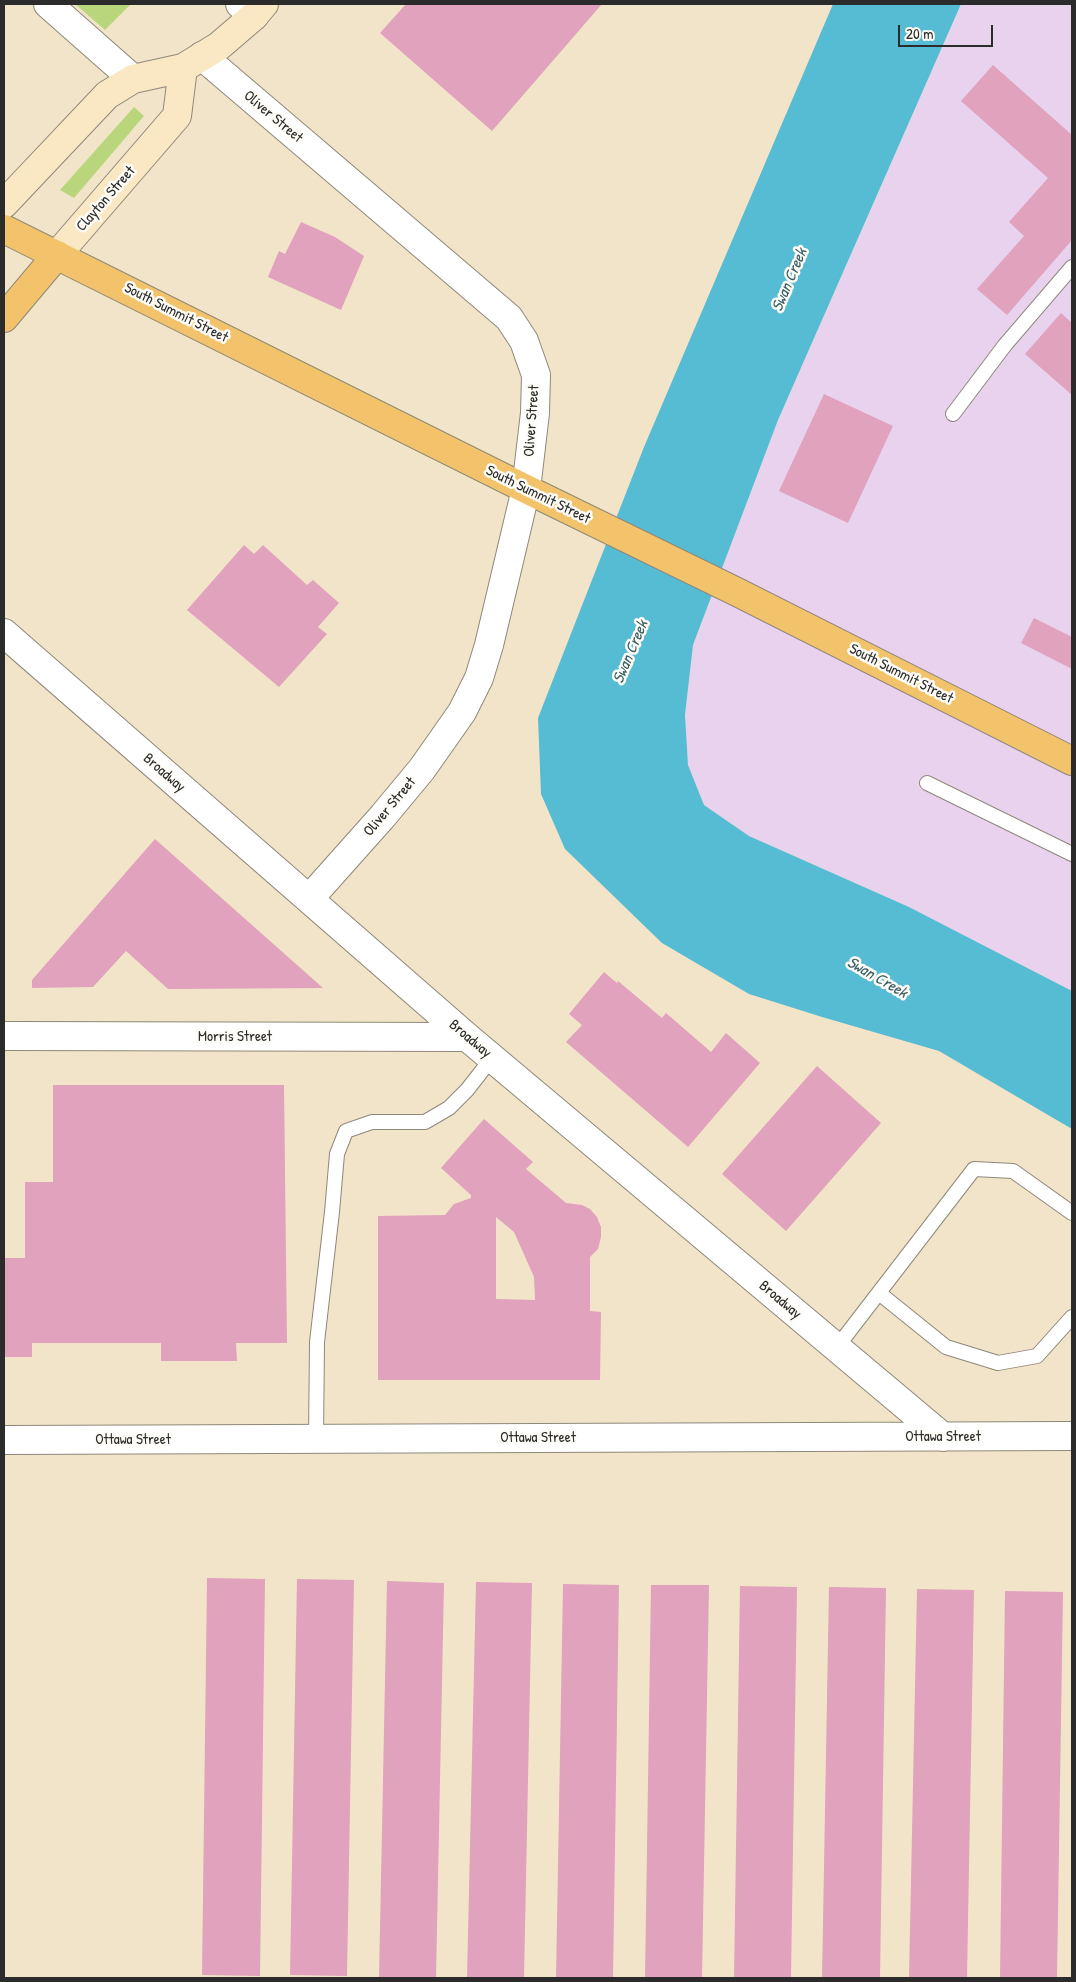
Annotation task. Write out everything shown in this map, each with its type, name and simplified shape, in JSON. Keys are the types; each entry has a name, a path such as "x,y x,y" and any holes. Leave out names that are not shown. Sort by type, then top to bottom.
{"main road":[{"name":"South Summit Street","path":"4,229 737,592 1072,761"},
{"name":"Clayton Street","path":"4,318 57,255"}],"street":[{"path":"48,4 133,79"},
{"path":"4,204 107,95 133,79 193,62 219,46 252,8"},
{"name":"Clayton Street","path":"57,255 177,116 193,62"},
{"name":"Oliver Street","path":"193,62 509,318 524,341 536,375 535,413 526,489 490,645 479,678 462,712 422,768 389,809 309,900"},
{"name":"Broadway","path":"4,633 467,1037 943,1436"},
{"name":"Morris Street","path":"4,1036 467,1037"},
{"name":"Ottawa Street","path":"4,1440 1072,1436"}],"lane":[{"path":"953,414 1005,345 1072,266"},
{"path":"927,783 1072,854"},
{"path":"316,1439 317,1342 337,1154 346,1131 372,1122 425,1122 449,1108 467,1090 492,1058"},
{"path":"837,1348 974,1168 1013,1171 1072,1214"},
{"path":"879,1293 946,1347 998,1363 1037,1356 1072,1317"}],"shaded area":[{"path":"961,4 1072,4 1072,991 909,907 749,836 704,805 688,765 685,715 693,645 778,420"}],"green space":[{"path":"75,4 131,4 105,30"},
{"path":"134,107 144,116 74,198 60,190"}],"water":[{"name":"Swan Creek","path":"833,4 961,4 778,420 693,645 685,715 688,765 704,805 749,836 909,907 1072,991 1072,1129 939,1051 749,994 662,943 565,849 541,794 538,718 644,447"}],"building":[{"path":"406,4 602,4 492,131 380,33"},
{"path":"993,65 1072,135 1072,240 1007,315 977,289 1024,236 1009,222 1048,178 961,101"},
{"path":"301,222 335,237 364,256 341,310 268,277 279,251 285,254"},
{"path":"1061,313 1072,323 1072,395 1025,354"},
{"path":"824,394 893,426 848,523 779,491"},
{"path":"244,545 254,554 263,545 307,585 313,580 339,603 318,627 327,634 279,687 187,610"},
{"path":"1034,618 1072,637 1072,669 1021,643"},
{"path":"155,839 323,988 168,989 126,951 93,987 32,988 32,980"},
{"path":"604,972 617,983 618,981 662,1018 666,1013 711,1052 726,1033 760,1063 688,1147 566,1042 582,1025 569,1014"},
{"path":"817,1066 881,1123 786,1231 722,1174"},
{"path":"53,1085 284,1085 287,1343 236,1343 237,1361 161,1361 161,1343 32,1343 32,1357 4,1357 4,1258 25,1258 25,1182 53,1182"},
{"path":"484,1119 533,1162 526,1169 566,1203 582,1205 590,1209 597,1217 601,1227 601,1237 598,1249 590,1257 590,1311 601,1312 600,1380 378,1380 378,1216 445,1215 454,1204 471,1198 471,1195 441,1168","holes":["496,1217 514,1232 534,1277 535,1300 496,1299"]},
{"path":"207,1578 265,1579 260,1976 202,1975"},
{"path":"297,1579 354,1580 347,1976 290,1975"},
{"path":"387,1581 444,1583 436,1978 379,1978"},
{"path":"476,1582 532,1583 524,1978 467,1978"},
{"path":"563,1584 619,1585 613,1978 556,1978"},
{"path":"651,1585 709,1585 702,1978 645,1978"},
{"path":"740,1586 797,1587 791,1978 734,1978"},
{"path":"829,1587 886,1588 880,1978 822,1978"},
{"path":"917,1589 974,1590 967,1978 909,1978"},
{"path":"1005,1591 1063,1592 1057,1978 1000,1978"}]}
